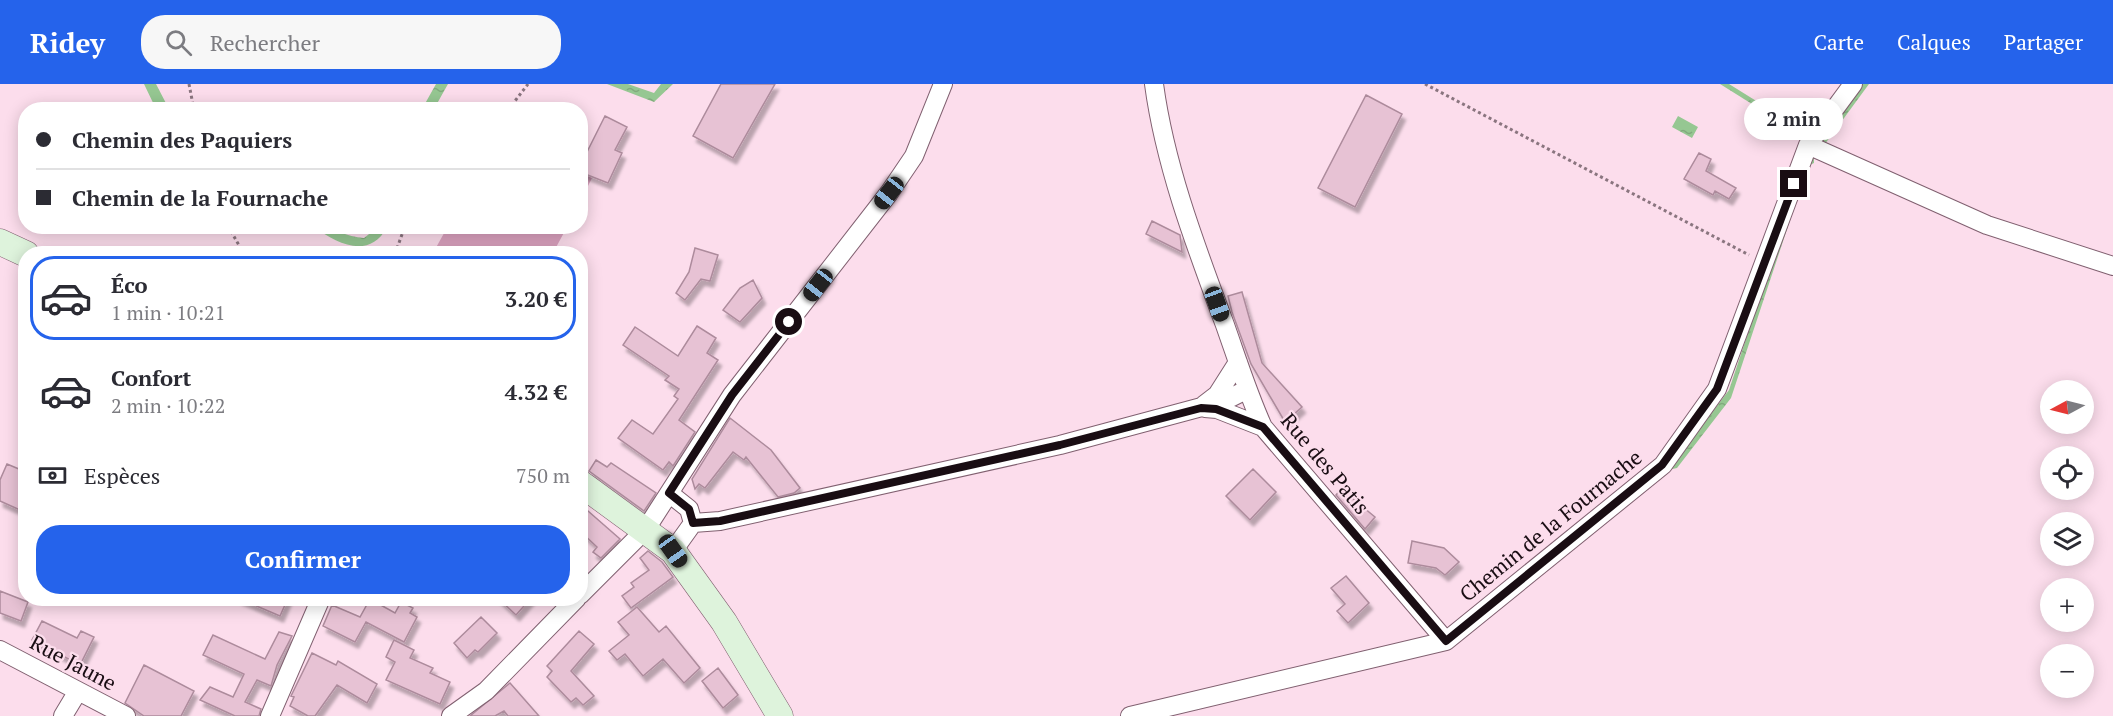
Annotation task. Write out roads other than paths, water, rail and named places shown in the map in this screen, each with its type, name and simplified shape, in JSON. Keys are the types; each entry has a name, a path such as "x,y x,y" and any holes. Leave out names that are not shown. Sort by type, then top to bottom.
{"street":[{"path":"588,587 646,529 732,395 889,193 914,156 943,84"},
{"name":"Rue des Patis","path":"1154,84 1173,167 1195,245 1246,390 1263,427 1446,641"},
{"name":"Chemin de la Fournache","path":"1130,716 1446,641 1662,465 1717,389 1808,145 1853,84"},
{"path":"1808,145 1987,225 2113,266"},
{"path":"0,242 18,250"},
{"path":"1201,408 1217,395 1238,362"},
{"path":"693,523 720,521 1049,448 1201,408 1224,401 1246,390"},
{"path":"1201,408 1216,409 1263,427"},
{"path":"588,489 673,551 724,622 780,716"},
{"path":"669,493 689,509 693,523"},
{"path":"673,551 693,523"},
{"path":"270,716 318,606"},
{"path":"451,716 486,691 569,606"},
{"name":"Rue Jaune","path":"0,650 126,716"},
{"path":"63,716 78,691"}],"water":[{"path":"144,84 156,84 165,102 153,102"},
{"path":"436,84 448,84 438,102 426,102"},
{"path":"607,84 628,84 654,93 661,84 673,84 654,102"},
{"path":"1720,84 1729,84 1803,130 1800,134"},
{"path":"1859,84 1869,84 1822,148 1820,137"},
{"path":"1678,116 1698,127 1692,138 1672,127"},
{"path":"1814,157 1814,163 1808,166 1731,398 1677,468 1668,470 1729,390 1805,162"},
{"path":"325,234 345,234 364,238 369,234 382,234 372,243 362,246 353,246"}]}
